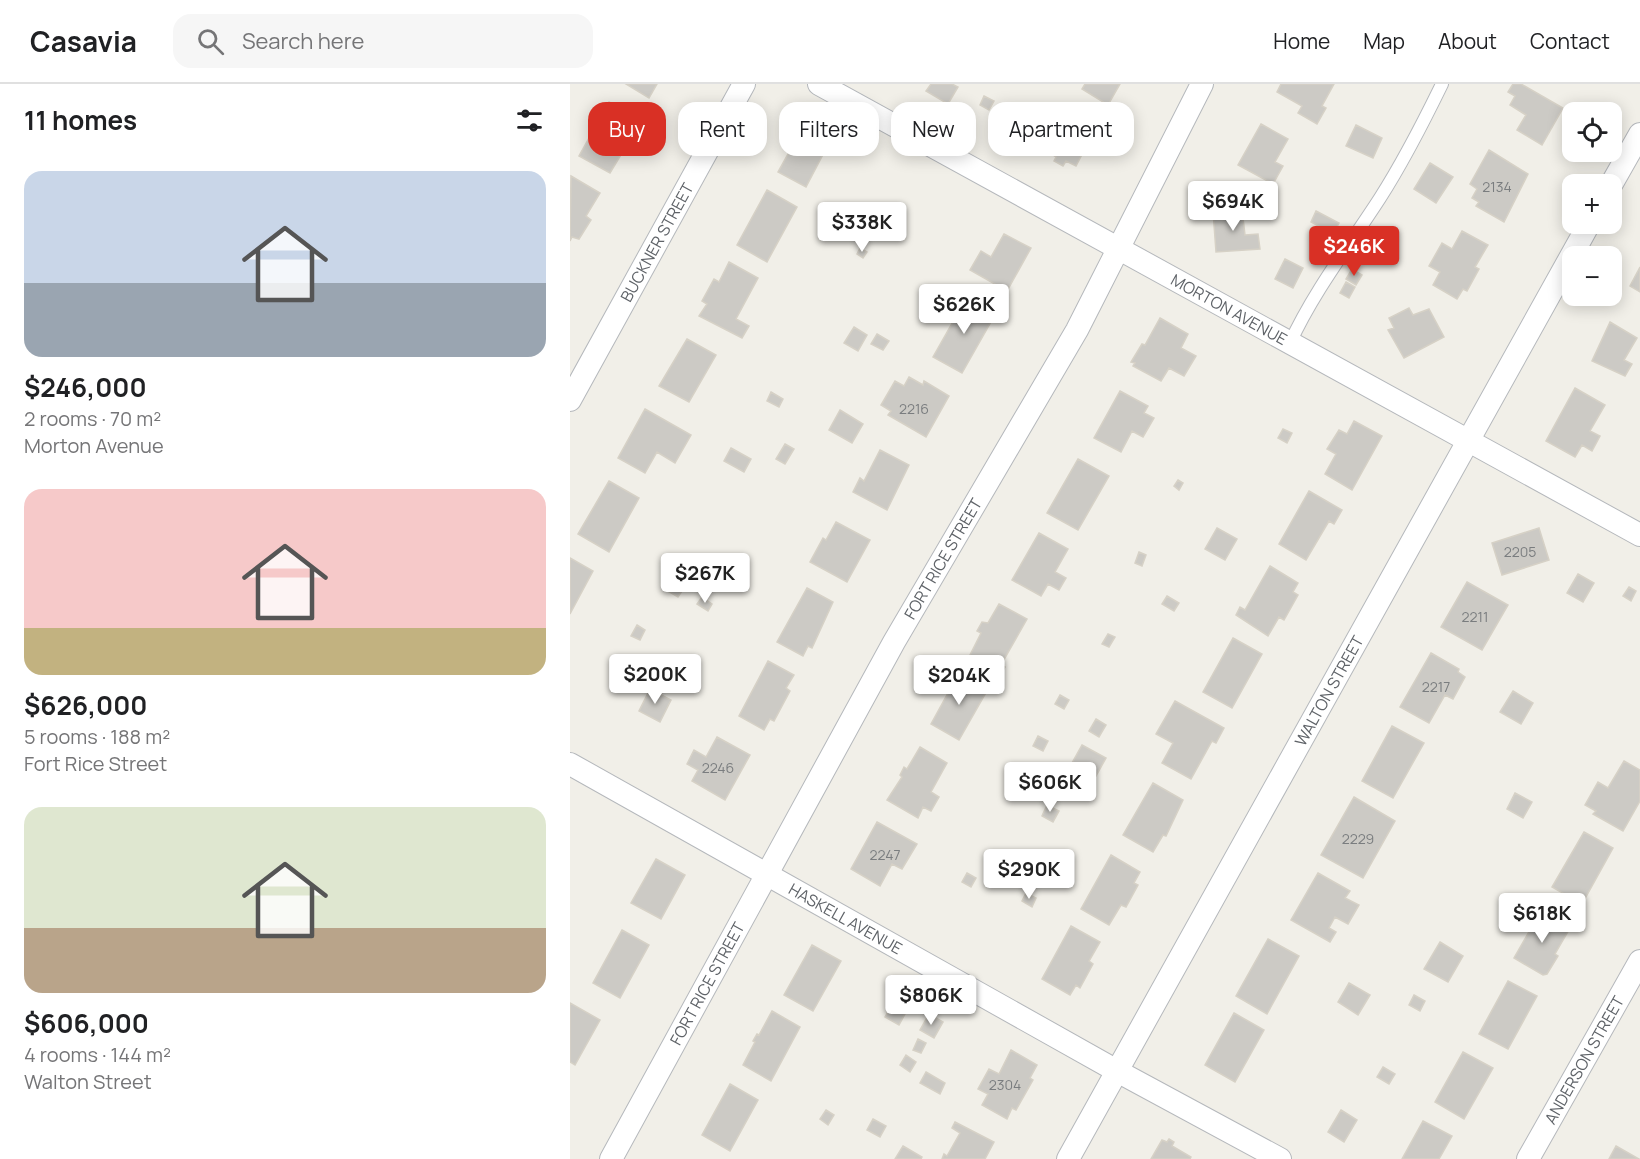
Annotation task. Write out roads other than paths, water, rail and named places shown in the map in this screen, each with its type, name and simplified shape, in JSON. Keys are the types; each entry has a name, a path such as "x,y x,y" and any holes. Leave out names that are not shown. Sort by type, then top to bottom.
{"street":[{"name":"BUCKNER STREET","path":"570,400 744,84"},
{"name":"MORTON AVENUE","path":"819,84 1640,535"},
{"name":"FORT RICE STREET","path":"611,1159 894,642 1077,330 1202,84"},
{"path":"1617,174 1640,134"},
{"name":"WALTON STREET","path":"1068,1159 1583,234"},
{"name":"HASKELL AVENUE","path":"570,764 1117,1071 1280,1159"},
{"name":"ANDERSON STREET","path":"1528,1159 1640,961"}],"lane":[{"path":"1290,344 1307,306 1381,197 1422,126 1442,84"}]}
